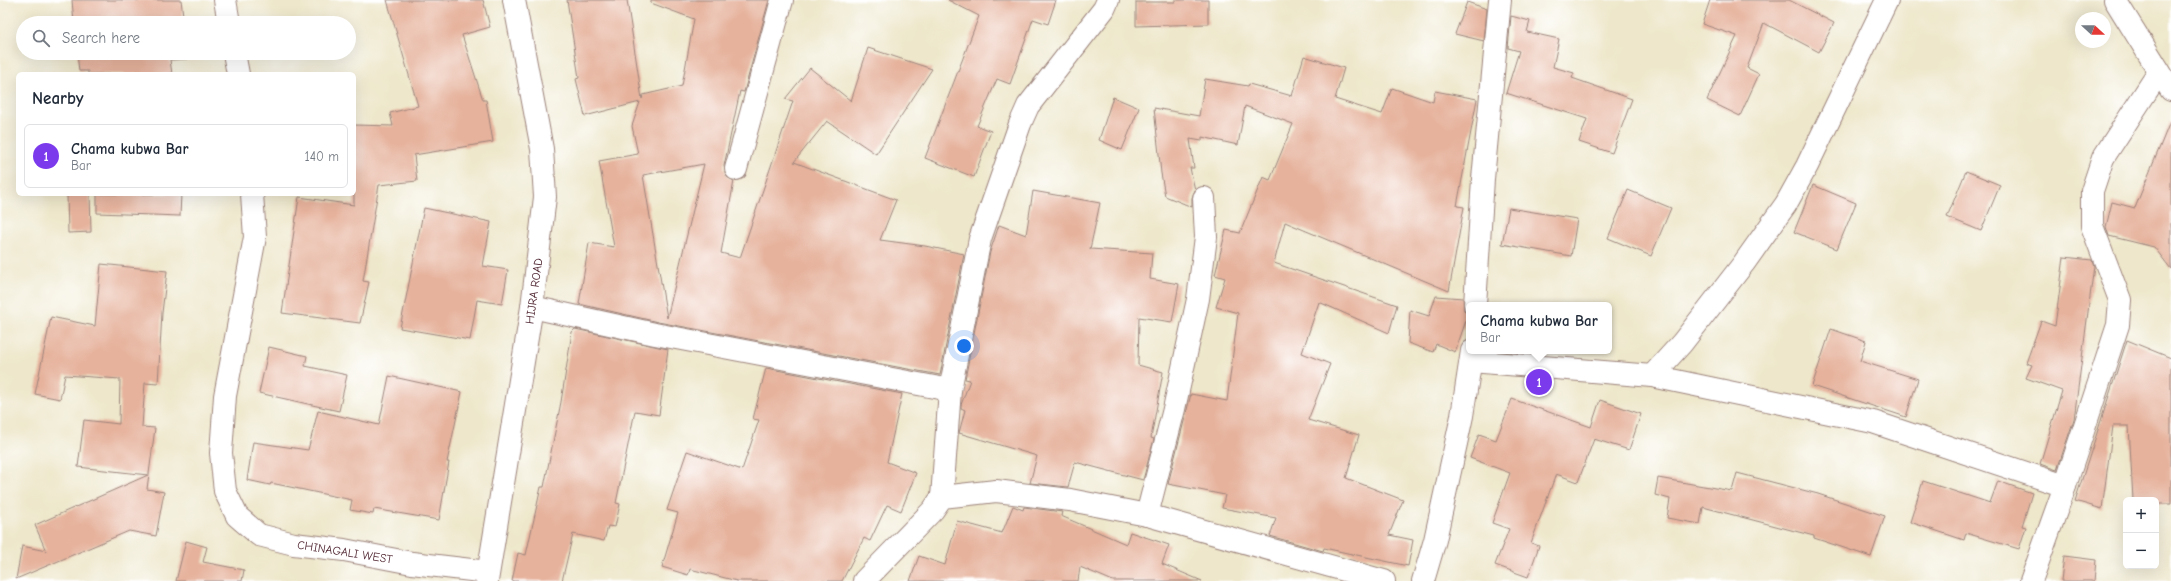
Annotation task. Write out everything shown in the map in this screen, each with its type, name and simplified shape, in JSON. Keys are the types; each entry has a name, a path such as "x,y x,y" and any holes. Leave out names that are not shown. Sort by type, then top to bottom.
{"street":[{"path":"225,0 228,16"},
{"name":"HIJRA ROAD","path":"487,576 532,307 545,197 542,156 514,0"},
{"path":"736,169 782,0"},
{"path":"864,581 933,510 942,497 950,390 980,239 1020,124 1028,106 1104,9 1108,0"},
{"path":"1475,302 1483,179 1500,0"},
{"path":"1652,376 1710,306 1786,204 1807,166 1887,0"},
{"path":"2115,0 2171,90"},
{"path":"235,60 238,72"},
{"path":"2031,581 2065,486 2118,325 2120,300 2092,226 2092,191 2103,158 2160,72"},
{"name":"CHINAGALI WEST","path":"252,196 255,237 225,396 221,453 224,491 237,516 259,535 294,544 344,550 487,576"},
{"path":"1147,515 1174,408 1198,299 1206,237 1204,198"},
{"path":"532,307 655,334 950,390"},
{"path":"1423,581 1435,540 1462,416 1472,356 1652,376 1874,422 2065,486"},
{"path":"942,497 996,491 1070,500 1147,515 1384,581"}],"building":[{"path":"72,0 181,0 183,16 73,16"},
{"path":"387,0 483,0 490,27 462,35 483,100 486,100 493,142 414,155 417,181 379,185 363,281 369,282 360,323 282,313 299,197 354,205 354,196 356,196 356,125 393,126 390,113 418,106"},
{"path":"567,0 627,0 642,99 643,95 682,86 694,19 651,3 651,0 769,0 744,92 740,91 724,166 727,177 734,181 721,253 740,258 793,101 785,99 810,68 851,101 868,48 932,69 876,154 827,121 794,162 896,200 880,240 925,246 964,254 940,375 658,322 579,304 589,243 614,247 599,161 638,154 632,126 640,102 585,116 576,79 579,78","holes":["704,164 667,318 643,175"]},
{"path":"948,0 1056,0 1048,24 1033,19 1010,84 997,79 977,126 991,131 974,177 925,158 979,16"},
{"path":"1175,0 1208,0 1208,24 1136,26 1136,2 1175,2"},
{"path":"1710,0 1789,0 1834,23 1819,52 1764,23 1747,68 1759,74 1740,116 1707,100 1737,36 1702,24"},
{"path":"1467,2 1487,9 1484,41 1455,34"},
{"path":"1511,16 1530,21 1527,32 1559,39 1553,67 1574,73 1572,78 1632,99 1612,153 1579,142 1587,119 1506,93 1519,51 1508,48"},
{"path":"1304,56 1344,68 1335,99 1382,114 1392,88 1433,102 1435,91 1477,99 1457,206 1464,207 1449,291 1285,222 1274,263 1397,305 1389,333 1319,302 1302,353 1330,364 1308,420 1359,435 1346,478 1403,500 1389,535 1413,540 1408,566 1324,548 1323,551 1270,536 1276,518 1222,508 1225,495 1168,484 1191,394 1227,401 1238,313 1216,307 1225,278 1215,275 1226,230 1240,233 1263,177 1270,180 1293,124 1245,106 1238,145 1202,137 1202,141 1190,139 1194,168 1190,168 1195,190 1192,198 1192,207 1165,196 1154,108 1199,116 1205,79 1248,86 1249,84 1292,96"},
{"path":"78,60 170,60 172,72 88,72 79,71"},
{"path":"1113,97 1139,108 1122,150 1099,140"},
{"path":"2170,122 2171,269 2154,247 2109,236 2106,227 2112,202 2135,208"},
{"path":"1966,171 2000,185 1981,231 1947,217"},
{"path":"1813,185 1856,203 1837,249 1794,232"},
{"path":"1628,190 1671,208 1651,256 1608,238"},
{"path":"1033,191 1100,203 1090,249 1152,253 1150,279 1179,284 1172,322 1139,317 1138,365 1163,372 1151,438 1154,439 1143,480 1075,462 1068,487 1030,483 1037,456 959,433 965,410 961,408 961,405 970,380 965,379 990,252 999,225 1026,235"},
{"path":"67,196 90,196 91,232 68,233"},
{"path":"97,196 181,196 180,216 97,213"},
{"path":"424,208 491,222 483,266 508,270 502,304 477,300 470,340 400,328"},
{"path":"1509,208 1577,219 1571,256 1502,244"},
{"path":"2064,257 2092,260 2094,266 2074,419 2057,470 2040,464 2062,391 2026,378 2032,365 2026,363 2041,321 2055,326"},
{"path":"101,264 167,271 162,313 158,384 145,383 142,427 155,428 147,489 164,492 156,536 129,531 16,579 22,546 46,551 35,525 148,475 78,467 84,420 119,424 120,379 65,375 60,399 35,394 51,317 95,326"},
{"path":"1436,296 1463,298 1466,321 1455,352 1436,344 1433,352 1408,343 1410,310 1429,316"},
{"path":"575,329 668,349 659,415 635,411 616,503 620,504 615,527 608,526 604,541 573,534 562,581 512,581 518,553 526,555 541,487 544,487 561,402 572,332"},
{"path":"1831,329 1866,341 1860,361 1918,379 1906,417 1812,386"},
{"path":"2127,340 2171,358 2171,504 2159,504 2159,497 2133,497 2129,426 2113,426 2102,509 2075,501"},
{"path":"269,347 307,356 305,366 347,375 339,411 259,393"},
{"path":"766,368 902,394 887,462 916,473 901,511 887,505 870,541 864,538 842,581 737,581 690,569 688,575 662,567 678,513 667,510 687,451 742,470 759,420 753,419"},
{"path":"389,376 462,392 447,462 449,462 439,520 374,509 373,514 350,510 352,500 271,483 270,485 247,480 253,442 308,450 318,411 379,425"},
{"path":"1512,399 1591,427 1600,400 1641,414 1629,450 1594,439 1578,482 1556,474 1531,543 1539,546 1528,577 1495,565 1509,529 1492,523 1510,473 1470,458 1479,434 1496,440"},
{"path":"1737,473 1818,494 1885,516 1871,557 1814,538 1814,536 1703,507 1700,524 1667,518 1670,499 1655,495 1658,478 1732,491"},
{"path":"1923,481 1990,503 1998,481 2032,493 2022,526 2026,527 2019,549 1966,533 1964,540 1910,522"},
{"path":"1013,506 1023,510 1024,507 1062,512 1061,516 1126,544 1130,532 1169,545 1162,564 1202,581 1113,581 1080,567 1078,581 910,581 919,556 945,565 957,521 1002,533"},
{"path":"186,541 207,547 203,562 244,570 242,581 176,581"},
{"path":"2064,556 2096,560 2094,581 2061,581"}],"place":[{"name":"Chama kubwa Bar","path":"1539,382"}]}
